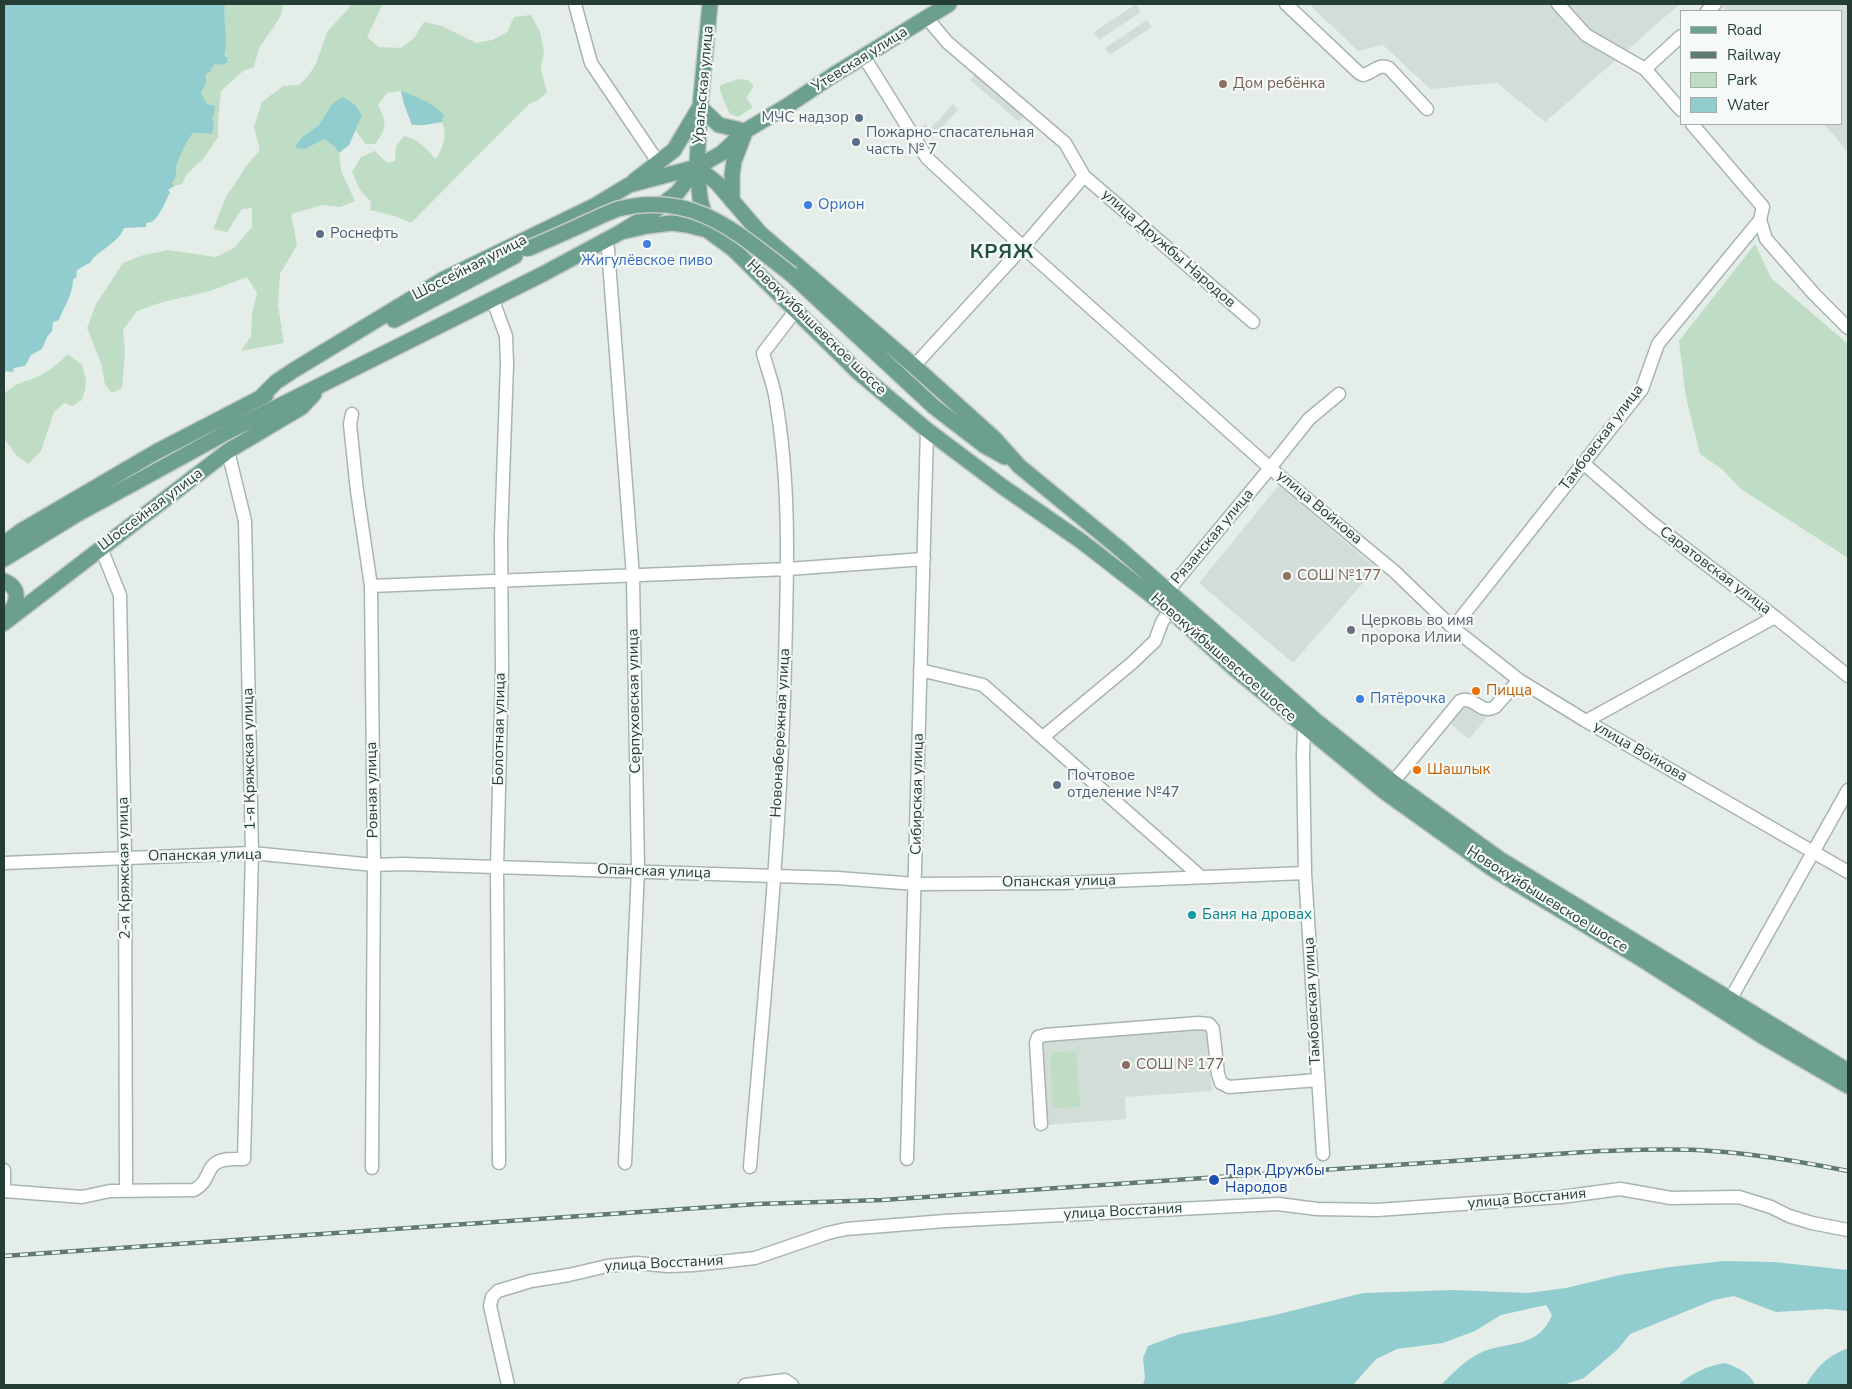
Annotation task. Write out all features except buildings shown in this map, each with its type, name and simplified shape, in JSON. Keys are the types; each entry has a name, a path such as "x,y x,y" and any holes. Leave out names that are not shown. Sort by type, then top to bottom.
{"main road":[{"name":"Уральская улица","path":"707,230 700,198 697,167 700,107 710,4"},
{"name":"Утевская улица","path":"697,167 722,153 746,131 949,4"},
{"path":"629,185 674,150 700,107 719,125 746,131 734,161 732,201"},
{"path":"611,237 652,213 678,192 697,167"},
{"name":"Шоссейная улица","path":"259,399 276,382 294,370 444,279 596,205 629,185 697,167"},
{"name":"Новокуйбышевское шоссе","path":"697,167 717,183 756,229 994,438 1019,466 1168,591 1315,720 1393,782 1501,860 1848,1071"},
{"name":"Новокуйбышевское шоссе","path":"527,249 617,209 652,204 681,207 705,214 732,229 792,276 933,406 985,446 1019,466"},
{"path":"596,205 607,206 614,212 618,222 611,237"},
{"name":"Новокуйбышевское шоссе","path":"611,237 647,226 672,223 707,230 733,249 858,372 927,430 1003,487 1081,541 1170,610 1304,728 1386,793 1491,868 1635,955 1762,1036 1848,1086"},
{"path":"733,249 738,236 748,229 756,229"},
{"name":"Шоссейная улица","path":"4,559 74,516 231,430 543,274 611,237"},
{"name":"Шоссейная улица","path":"4,544 36,522 156,452 205,425 259,399 379,328 527,249"},
{"name":"Шоссейная улица","path":"4,623 228,451 302,407 324,384"},
{"path":"4,581 15,590 16,598 12,610 4,618"}],"street":[{"path":"575,4 591,63 658,162"},
{"path":"1286,4 1359,73 1363,75 1368,74 1378,67 1384,66 1389,68 1427,109"},
{"path":"1558,4 1586,35 1645,69 1680,109"},
{"name":"улица Дружбы Народов","path":"927,18 947,42 1065,143 1084,176 1253,322"},
{"path":"1645,69 1680,37"},
{"name":"улица Войкова","path":"864,57 924,155 1022,248 1270,468 1396,572 1453,628 1519,680 1586,721 1848,872"},
{"path":"1693,125 1763,208 1760,220 1766,239 1814,294 1848,328"},
{"path":"914,366 1022,248 1084,176"},
{"name":"Тамбовская улица","path":"1453,628 1642,389 1658,344 1760,220"},
{"name":"Серпуховская улица","path":"611,237 608,249 633,576 638,870 625,1163"},
{"name":"Болотная улица","path":"492,298 506,336 507,364 500,536 502,670 497,867 498,1162"},
{"name":"Новонабережная улица","path":"750,1167 774,876 784,713 788,568 788,500 777,408 763,353 796,310"},
{"name":"Рязанская улица","path":"1168,591 1309,419 1339,394"},
{"name":"Ровная улица","path":"352,414 350,424 357,491 371,586 374,865 372,1168"},
{"name":"Сибирская улица","path":"908,1159 927,430"},
{"name":"1-я Кряжская улица","path":"126,1192 194,1190 203,1185 214,1164 218,1161 244,1159 252,853 245,521 228,451"},
{"name":"Саратовская улица","path":"1584,463 1651,522 1775,617 1848,676"},
{"name":"2-я Кряжская улица","path":"101,548 120,595 125,858 126,1192"},
{"path":"371,586 633,576 924,559"},
{"path":"1043,737 1132,663 1155,641 1162,622 1170,610"},
{"path":"1586,721 1775,617"},
{"path":"920,670 983,684 1201,877"},
{"path":"1393,782 1460,701 1471,700 1483,709 1490,710 1495,707 1519,680"},
{"name":"Тамбовская улица","path":"1304,728 1305,873 1323,1154"},
{"path":"1730,1000 1848,790"},
{"name":"Опанская улица","path":"4,863 252,853 374,865 402,864 638,870 838,878 916,884 1064,884 1305,873"},
{"path":"1041,1124 1036,1043 1038,1037 1045,1035 1209,1024 1213,1029 1218,1074 1221,1083 1229,1087 1318,1080"},
{"path":"4,1170 4,1191 36,1195 82,1197 110,1191 126,1192"},
{"name":"улица Восстания","path":"508,1385 490,1306 492,1297 498,1291 531,1281 569,1276 606,1266 637,1263 668,1266 755,1258 828,1233 846,1229 945,1221 1278,1204 1316,1209 1377,1210 1561,1197 1620,1189 1671,1198 1739,1197 1812,1223 1848,1230"},
{"path":"746,1385 785,1380 792,1385"}],"shaded area":[{"path":"1136,4 1141,12 1099,40 1094,32"},
{"path":"1309,4 1680,4 1545,122 1497,83 1430,89 1383,45 1358,51"},
{"path":"1720,4 1848,4 1848,152 1825,125 1842,125 1842,10 1725,10"},
{"path":"1147,20 1152,27 1110,55 1105,48"},
{"path":"975,74 1023,117 1019,122 970,80"},
{"path":"953,104 958,110 931,139 920,129 925,124 930,129"},
{"name":"СОШ №177","path":"1279,485 1376,568 1293,663 1199,583"},
{"path":"1461,703 1471,704 1487,717 1469,739 1447,721"},
{"name":"СОШ № 177","path":"1207,1028 1212,1091 1125,1097 1126,1119 1047,1125 1041,1040"}],"green space":[{"path":"225,4 283,4 281,16 259,48 254,67 243,71 221,91 218,137 203,159 187,174 182,184 174,186 172,183 177,165 190,135 192,133 209,134 213,132 211,116 201,94 206,84 206,74 211,72 215,64 223,65 228,62 224,25"},
{"path":"351,4 383,4 367,37 379,47 401,48 414,38 424,22 442,26 476,43 492,40 507,32 514,17 531,15 540,32 544,51 541,69 547,92 537,101 529,104 411,223 395,216 370,210 371,202 360,190 352,172 361,157 375,151 387,163 395,161 396,146 404,136 418,142 436,159 444,141 445,132 442,122 412,125 401,91 387,93 378,105 383,116 384,129 375,144 366,144 355,130 349,145 339,153 341,171 355,201 340,207 322,205 291,214 297,245 280,274 278,305 284,343 241,351 251,336 252,314 257,293 247,277 210,291 163,302 137,311 123,330 125,352 122,388 112,393 105,385 101,363 87,328 96,304 123,263 140,256 168,250 216,257 234,248 252,227 252,208 242,209 227,232 213,229 226,197 247,165 260,150 254,127 262,102 283,86 299,85 308,76 316,64 327,32"},
{"path":"739,79 748,80 754,86 746,98 752,108 738,117 730,114 719,87"},
{"path":"1755,244 1771,278 1848,344 1848,558 1741,489 1723,470 1700,454 1686,398 1679,341"},
{"path":"68,354 82,365 86,380 82,400 72,406 64,403 54,412 41,451 28,464 16,455 4,438 4,394 17,384 47,371"},
{"path":"1076,1051 1080,1107 1053,1108 1050,1053"}],"water":[{"path":"4,4 225,4 225,56 228,62 222,65 215,64 211,72 206,74 206,84 201,93 207,104 215,106 214,115 212,116 214,125 212,134 193,133 191,135 176,168 176,176 172,183 174,186 168,190 170,192 158,216 153,221 146,223 146,227 124,228 117,238 91,262 77,270 68,300 59,320 53,322 52,331 42,349 31,355 25,366 14,368 13,372 6,371 4,375"},
{"path":"401,91 424,100 434,107 444,115 442,122 412,125"},
{"path":"343,97 354,104 362,115 349,145 339,153 334,146 324,139 305,149 295,148 301,138 319,125 333,103"},
{"path":"1724,1261 1774,1262 1848,1270 1848,1311 1826,1309 1776,1312 1734,1296 1714,1300 1630,1334 1618,1349 1584,1378 1563,1385 1441,1385 1474,1356 1491,1349 1530,1339 1538,1334 1546,1326 1552,1315 1546,1305 1501,1315 1475,1331 1443,1343 1397,1349 1376,1359 1353,1385 1143,1385 1145,1378 1143,1358 1148,1346 1180,1334 1271,1316 1363,1293 1453,1290 1528,1293 1566,1288 1620,1275"},
{"path":"1848,1348 1848,1385 1806,1385 1824,1362"},
{"path":"1725,1363 1746,1374 1755,1385 1678,1385 1700,1371"}],"railway":[{"path":"4,1256 757,1204 882,1200 1600,1151 1669,1149 1728,1152 1814,1164 1848,1171"}],"place":[{"name":"Дом ребёнка","path":"1223,84"},
{"name":"МЧС надзор","path":"859,118"},
{"name":"Пожарно-спасательная часть № 7","path":"856,142"},
{"name":"Орион","path":"808,205"},
{"name":"Роснефть","path":"320,234"},
{"name":"Жигулёвское пиво","path":"647,244"},
{"name":"СОШ №177","path":"1287,576"},
{"name":"Церковь во имя пророка Илии","path":"1351,630"},
{"name":"Пицца","path":"1476,691"},
{"name":"Пятёрочка","path":"1360,699"},
{"name":"Шашлык","path":"1417,770"},
{"name":"Почтовое отделение №47","path":"1057,785"},
{"name":"Баня на дровах","path":"1192,915"},
{"name":"СОШ № 177","path":"1126,1065"},
{"name":"Парк Дружбы Народов","path":"1214,1180"}],"district":[{"name":"КРЯЖ","path":"1002,253"}]}
